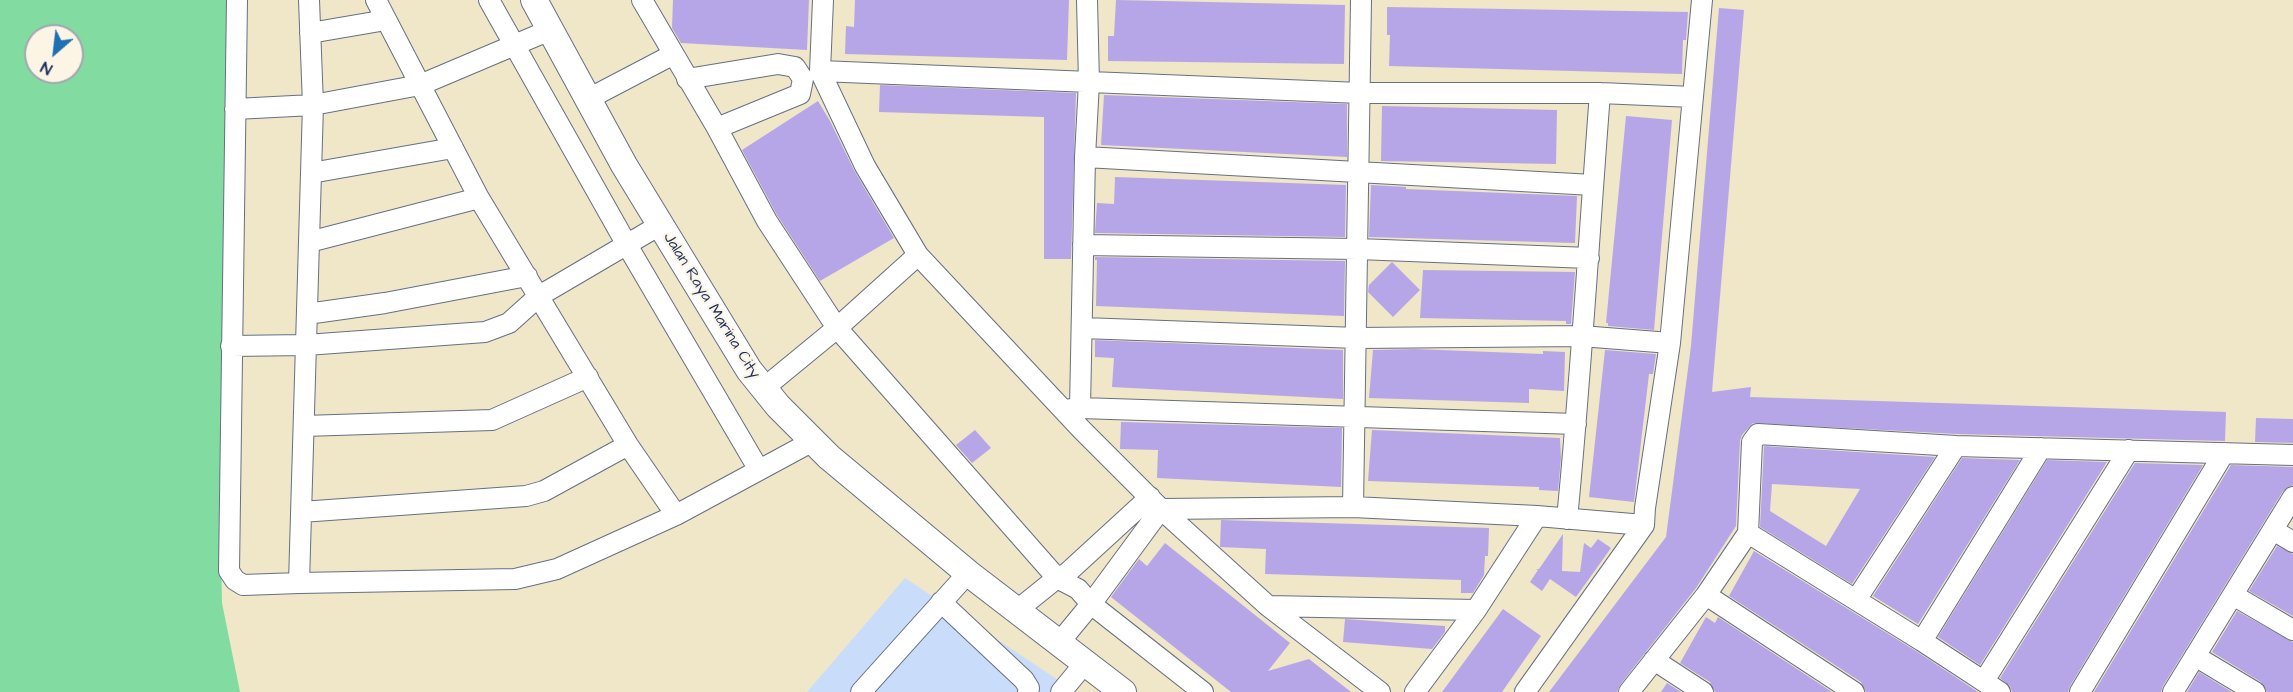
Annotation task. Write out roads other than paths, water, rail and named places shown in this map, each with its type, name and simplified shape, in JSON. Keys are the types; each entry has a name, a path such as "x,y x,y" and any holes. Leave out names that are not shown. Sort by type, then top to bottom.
{"main road":[{"name":"Jalan Raya Marina City","path":"534,0 624,165 660,225 749,370 778,406 829,457 968,573 1121,691"}],"street":[{"path":"237,0 229,571 234,580 243,585 515,579 557,569 676,515 813,441"},
{"path":"299,583 313,105 309,0"},
{"path":"376,0 479,198 628,445 676,515"},
{"path":"489,0 627,244 759,470"},
{"path":"642,0 672,55 717,128 767,221 837,328 1057,578 1078,589 1091,604 1203,692"},
{"path":"823,0 820,72 865,166 918,255 1072,409 1081,429 1155,503 1268,606 1380,692"},
{"path":"1072,409 1083,328 1085,158 1089,82 1087,0"},
{"path":"1353,507 1361,0"},
{"path":"1524,692 1644,516 1670,343 1702,0"},
{"path":"310,33 386,20"},
{"path":"235,109 313,105 420,85 550,30"},
{"path":"588,99 672,55"},
{"path":"687,79 778,64 795,67 803,79 800,94 717,128"},
{"path":"820,72 1360,93 1600,93 1693,97"},
{"path":"1567,519 1600,93"},
{"path":"311,173 453,148"},
{"path":"1085,158 1593,185"},
{"path":"309,242 479,198"},
{"path":"231,346 306,345 485,333 509,323 539,296 660,225"},
{"path":"1083,245 1358,249 1589,258"},
{"path":"764,388 837,328 918,255"},
{"path":"307,314 385,303 527,276"},
{"path":"1083,328 1357,338 1581,336 1670,343"},
{"path":"304,426 492,420 588,377"},
{"path":"1072,409 1576,424"},
{"path":"1629,692 1706,595 1748,533 1752,442 1762,433 1956,446 2293,455"},
{"path":"301,512 526,496 544,491 628,445"},
{"path":"1856,600 1956,446"},
{"path":"1922,641 2041,448"},
{"path":"1748,533 1992,686 2129,450"},
{"path":"2080,692 2224,453"},
{"path":"2173,692 2293,497"},
{"path":"1016,611 1155,503 1353,507 1567,519 1644,516"},
{"path":"1058,644 1091,604 1155,503"},
{"path":"1415,692 1476,610 1537,516"},
{"path":"2273,530 2293,542"},
{"path":"861,692 968,573"},
{"path":"1706,595 1854,692"},
{"path":"2233,595 2293,630"},
{"path":"941,602 1024,680 1029,688 1028,692"},
{"path":"1268,606 1476,610"},
{"path":"2195,656 2255,692"},
{"path":"1653,660 1703,692"},
{"path":"1061,692 1085,663"}]}
